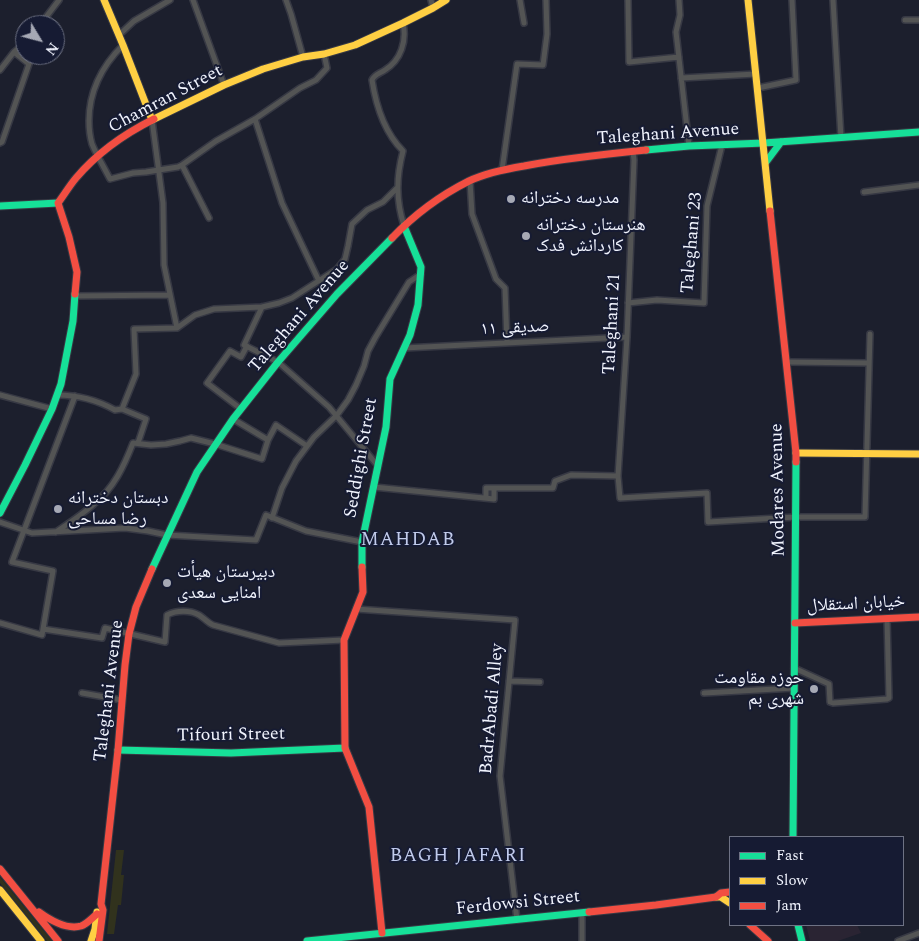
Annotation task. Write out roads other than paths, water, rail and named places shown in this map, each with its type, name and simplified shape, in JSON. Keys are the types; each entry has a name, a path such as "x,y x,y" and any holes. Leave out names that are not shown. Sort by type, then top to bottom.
{"main road":[{"path":"104,0 152,120"},
{"name":"Chamran Street","path":"58,203 76,178 98,156 123,136 152,120 224,85 263,69 303,57 324,54 355,45 403,23 446,0"},
{"name":"Modares Avenue","path":"748,0 796,453 793,836"},
{"name":"Taleghani Avenue","path":"94,940 103,910 101,904 129,634 136,607 149,576 197,472 240,409 337,294 404,226 436,201 470,181 502,170 543,162 689,146 781,142 919,132"},
{"path":"766,162 781,142"},
{"path":"0,206 58,203 69,237 77,272 71,330 61,384 52,409 0,513"},
{"name":"Seddighi Street","path":"382,933 369,807 345,748 344,640 363,592 362,542 386,427 390,379 410,335 418,305 421,267 404,226"},
{"path":"796,453 919,454"},
{"name":"خیابان استقلال","path":"795,623 919,617"},
{"name":"Tifouri Street","path":"118,750 231,753 345,748"},
{"path":"0,869 58,941"},
{"path":"0,890 41,941"},
{"name":"Ferdowsi Street","path":"307,941 353,939 382,933 656,905 716,897 721,893 729,892"},
{"path":"716,897 721,897 729,902"},
{"path":"23,898 46,918 59,924 81,926 97,914"},
{"path":"94,940 98,906 101,904"},
{"path":"751,926 768,941"},
{"path":"798,926 802,941"}],"street":[{"path":"48,15 59,0"},
{"path":"119,35 134,21 170,0"},
{"path":"193,0 224,85"},
{"path":"286,0 303,57"},
{"path":"432,0 433,8"},
{"path":"520,0 524,23"},
{"path":"502,170 517,64 543,65 547,34 546,0"},
{"path":"628,0 629,62 679,58"},
{"path":"679,0 680,15 676,32 689,146"},
{"path":"758,88 796,80 792,0"},
{"path":"833,0 841,138"},
{"path":"905,20 919,20"},
{"path":"403,23 404,42 400,53 393,63 377,74 372,80 374,98 384,123 397,146 403,151 399,166 397,188 399,210 404,226"},
{"path":"123,45 103,68 96,82 89,112 89,128 92,143 110,179 182,165 216,141 255,119 300,88 316,80 327,68 324,54"},
{"path":"0,70 14,52 30,64 2,142 0,143"},
{"path":"681,78 756,74"},
{"path":"255,119 282,203 319,281"},
{"path":"152,120 163,203 164,265 177,328"},
{"name":"Taleghani 23","path":"628,303 657,300 704,302 707,206 722,145"},
{"name":"Taleghani 21","path":"633,152 627,337 618,476 620,498 707,493 708,522 796,517"},
{"path":"182,165 209,218"},
{"path":"470,181 472,214 496,278 505,288 507,343"},
{"path":"864,192 919,185"},
{"path":"122,409 136,374 134,329 177,328 196,315 214,309 262,307 292,298 337,269 345,259 352,224 367,210 383,202 397,188"},
{"path":"272,518 288,474 307,446 337,415 348,400 364,366 368,351 383,324 409,282 421,274"},
{"path":"75,296 170,295"},
{"path":"240,409 207,383 230,351 241,357 262,307"},
{"path":"796,517 865,517 870,334"},
{"name":"صدیقی ۱۱","path":"404,348 627,337"},
{"path":"246,345 278,362 329,407 378,466"},
{"path":"787,362 869,363"},
{"path":"0,395 52,409"},
{"path":"56,532 94,504 106,492 126,463 146,418 122,409 115,410 93,400 57,395"},
{"path":"42,632 53,571 12,562 75,396"},
{"path":"233,419 268,440"},
{"path":"135,443 166,444 191,438 262,459 268,440 276,425 307,446"},
{"path":"486,498 486,488 553,488 555,481 571,475 618,476"},
{"path":"374,487 494,499 494,488"},
{"path":"0,522 32,533 125,528 167,535 256,540 266,515 306,531 362,542"},
{"name":"BadrAbadi Alley","path":"356,609 515,620 500,776 517,920"},
{"path":"0,624 42,632 102,638 105,628 165,642 167,615 181,611 199,615 213,625 279,643 344,640"},
{"path":"794,668 829,684 829,700 833,703 889,698 888,618"},
{"path":"509,681 540,682"},
{"path":"704,693 794,688"},
{"path":"82,693 122,700"},
{"path":"582,913 582,941"},
{"path":"898,941 919,933"}],"place":[{"name":"مدرسه دخترانه","path":"511,199"},
{"name":"هنرستان دخترانه کاردانش فدک","path":"526,236"},
{"name":"دبستان دخترانه رضا مساحی","path":"58,509"},
{"name":"دبیرستان هیأت امنایی سعدی","path":"167,583"},
{"name":"حوزه مقاومت شهری بم","path":"814,689"}],"district":[{"name":"MAHDAB","path":"408,541"},
{"name":"BAGH JAFARI","path":"458,857"}]}
